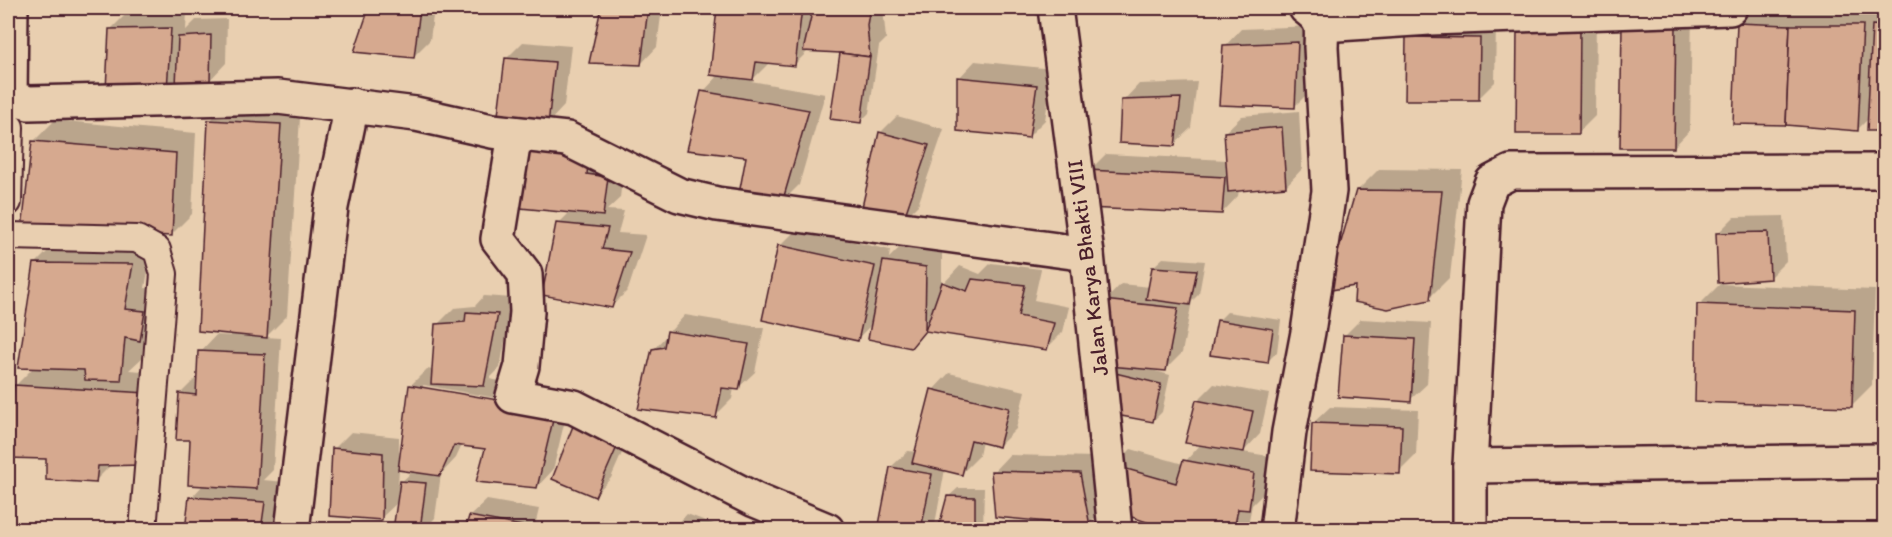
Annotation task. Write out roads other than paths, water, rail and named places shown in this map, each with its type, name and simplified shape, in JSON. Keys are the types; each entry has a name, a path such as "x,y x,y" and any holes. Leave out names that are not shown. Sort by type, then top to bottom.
{"street":[{"path":"11,8 10,98 29,103 278,97 416,114 492,131 567,139 679,195 717,204 1087,254"},
{"name":"Jalan Karya Bhakti VIII","path":"1055,8 1087,254 1115,530"},
{"path":"1278,530 1289,432 1308,332 1329,191 1321,47 1314,16 1730,8"},
{"path":"292,530 331,207 352,105"},
{"path":"515,134 498,239 525,274 527,312 522,366 513,396 574,407 755,500 827,530"},
{"path":"1470,530 1470,466 1484,203 1492,182 1511,172 1884,171"},
{"path":"1470,466 1884,461"}],"lane":[{"path":"8,127 10,127 8,202"},
{"path":"8,236 137,239 157,250 164,274 143,530"}]}
